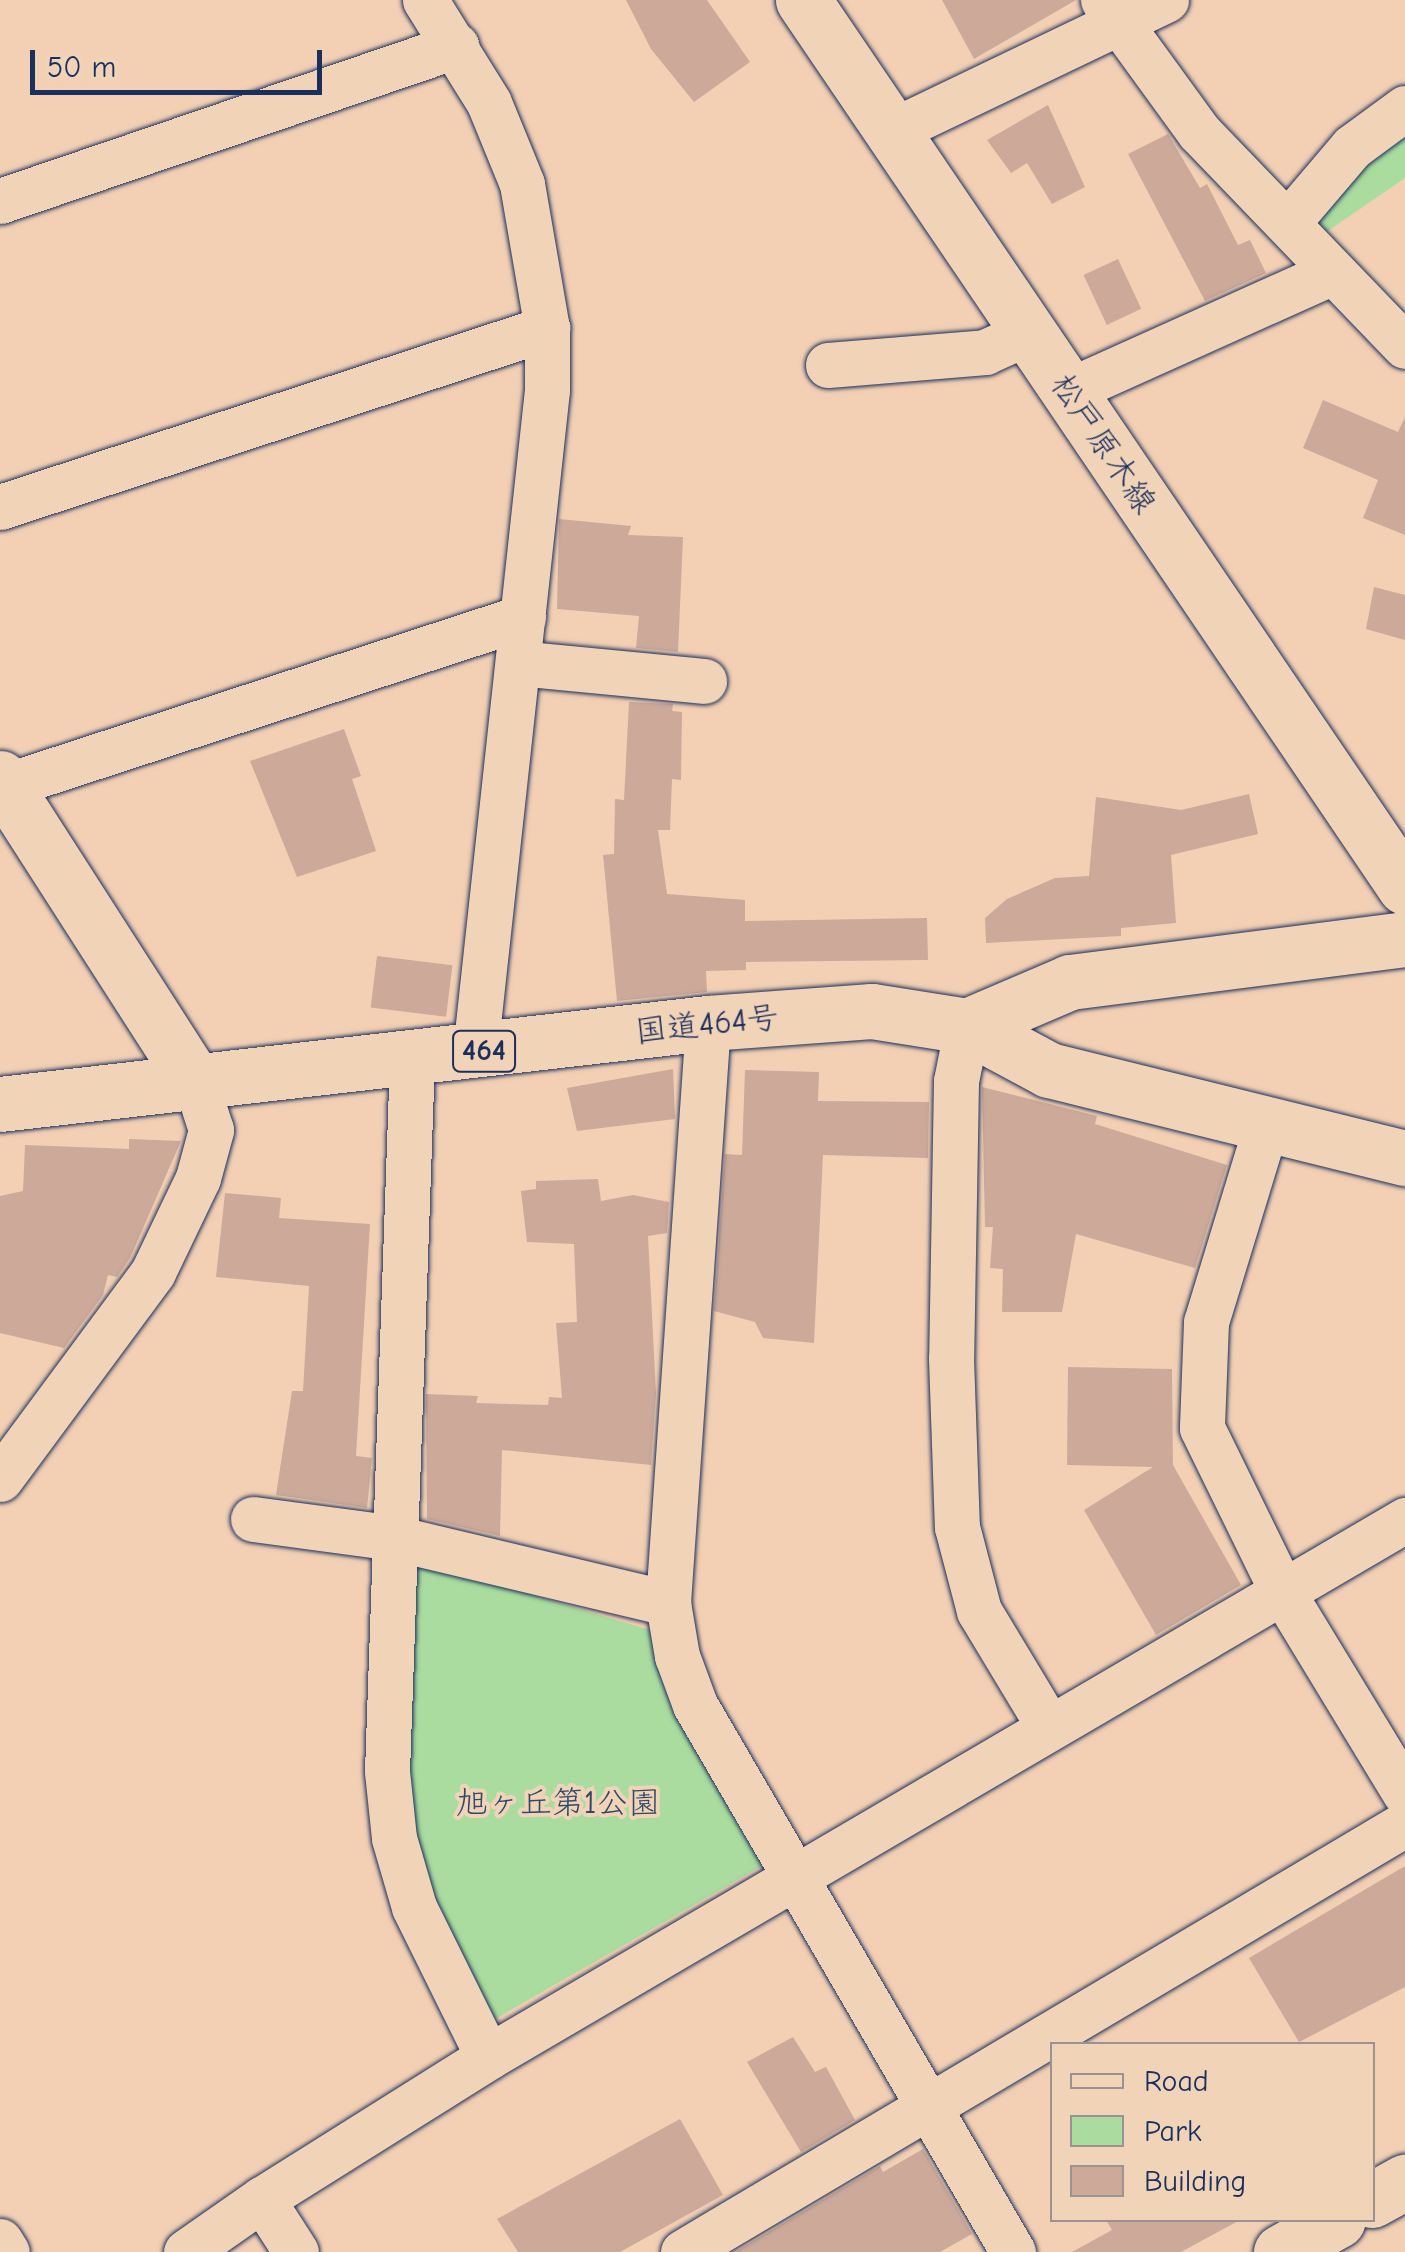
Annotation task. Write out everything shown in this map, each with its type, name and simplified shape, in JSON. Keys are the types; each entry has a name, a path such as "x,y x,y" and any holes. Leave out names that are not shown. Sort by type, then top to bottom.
{"main road":[{"name":"松戸原木線","path":"803,0 1405,888"},
{"path":"2,783 196,1084"},
{"path":"966,1026 1070,982 1390,940"},
{"name":"国道464号","path":"0,1104 708,1023 872,1011 966,1026"},
{"path":"966,1026 1049,1070 1405,1158"},
{"path":"1375,2198 1405,2182"},
{"path":"1281,2252 1334,2222"}],"street":[{"path":"425,0 490,103 522,184 547,328 547,390 475,1052"},
{"path":"892,131 1110,12 1166,0"},
{"path":"1110,12 1199,132 1289,220 1343,284 1405,346"},
{"path":"0,201 456,46"},
{"path":"1289,220 1352,147 1405,108"},
{"path":"1068,391 1343,284"},
{"path":"0,507 547,328"},
{"path":"828,366 986,352 1028,334"},
{"path":"2,783 30,783 523,617"},
{"path":"518,663 704,681"},
{"path":"708,1023 668,1602 694,1704 1013,2252"},
{"path":"966,1026 956,1080 951,1358 957,1527 980,1611 1049,1727"},
{"path":"412,1058 387,1771 394,1838 414,1907 488,2056"},
{"path":"0,1479 153,1272 198,1178 212,1130 196,1084"},
{"path":"1266,1126 1206,1322 1202,1428 1282,1590 1405,1794"},
{"path":"253,1519 394,1538 668,1602"},
{"path":"186,2252 262,2199 488,2056 1405,1520"},
{"path":"683,2252 1405,1824"},
{"path":"262,2199 296,2252"},
{"path":"0,2240 7,2252"}],"green space":[{"path":"1405,133 1405,178 1325,233 1311,216 1345,173"},
{"name":"旭ヶ丘第1公園","path":"415,1560 653,1631 769,1862 488,2023 429,1903 405,1817"}],"building":[{"path":"626,0 707,0 750,62 694,102 651,49"},
{"path":"942,0 1076,0 974,59"},
{"path":"1048,105 1085,187 1052,204 1027,163 1011,173 987,140"},
{"path":"1168,134 1200,188 1207,184 1238,245 1250,240 1266,273 1205,301 1128,154"},
{"path":"1118,259 1141,309 1107,325 1084,275"},
{"path":"1323,400 1398,432 1405,417 1405,535 1363,518 1378,480 1303,448"},
{"path":"559,519 631,526 628,535 683,537 678,652 636,648 639,616 557,609"},
{"path":"1374,587 1405,595 1405,640 1366,629"},
{"path":"629,702 673,704 672,711 682,712 681,780 672,779 670,830 658,830 667,894 745,900 745,921 927,918 928,960 746,962 746,970 706,971 707,992 617,1001 603,855 614,854 615,799 624,800"},
{"path":"344,729 361,776 352,779 376,851 297,877 250,761"},
{"path":"1249,794 1258,834 1171,855 1176,923 1121,928 1121,936 986,943 985,918 1007,899 1055,878 1089,876 1096,797 1181,810"},
{"path":"377,956 452,965 446,1017 371,1008"},
{"path":"673,1069 675,1119 577,1131 567,1088"},
{"path":"745,1070 819,1072 818,1101 929,1102 928,1158 823,1155 814,1343 763,1338 755,1322 714,1311 725,1154 742,1155"},
{"path":"982,1087 1097,1116 1095,1124 1227,1165 1195,1268 1076,1234 1062,1312 1002,1312 1003,1269 990,1268 993,1227 985,1227"},
{"path":"129,1139 181,1141 130,1258 117,1277 108,1275 103,1295 64,1348 0,1333 0,1196 23,1191 25,1145 129,1149"},
{"path":"598,1179 601,1201 633,1195 669,1202 667,1233 648,1236 656,1394 651,1465 502,1450 500,1536 427,1519 426,1394 478,1396 476,1403 548,1405 549,1397 562,1398 556,1323 577,1322 574,1244 527,1242 521,1191 536,1189 536,1181"},
{"path":"225,1193 281,1198 279,1218 370,1224 356,1456 372,1458 367,1508 276,1495 292,1391 303,1391 309,1286 216,1277"},
{"path":"1068,1367 1172,1369 1173,1465 1241,1585 1156,1635 1084,1510 1153,1467 1067,1465"},
{"path":"1405,1866 1405,1987 1299,2042 1249,1958"},
{"path":"793,2037 815,2072 826,2067 855,2120 801,2152 747,2062"},
{"path":"680,2119 723,2195 620,2252 518,2252 497,2219"},
{"path":"923,2149 972,2234 940,2252 735,2252 880,2166 883,2172"},
{"path":"1107,2222 1236,2222 1181,2252 1072,2252 1112,2230"}]}
